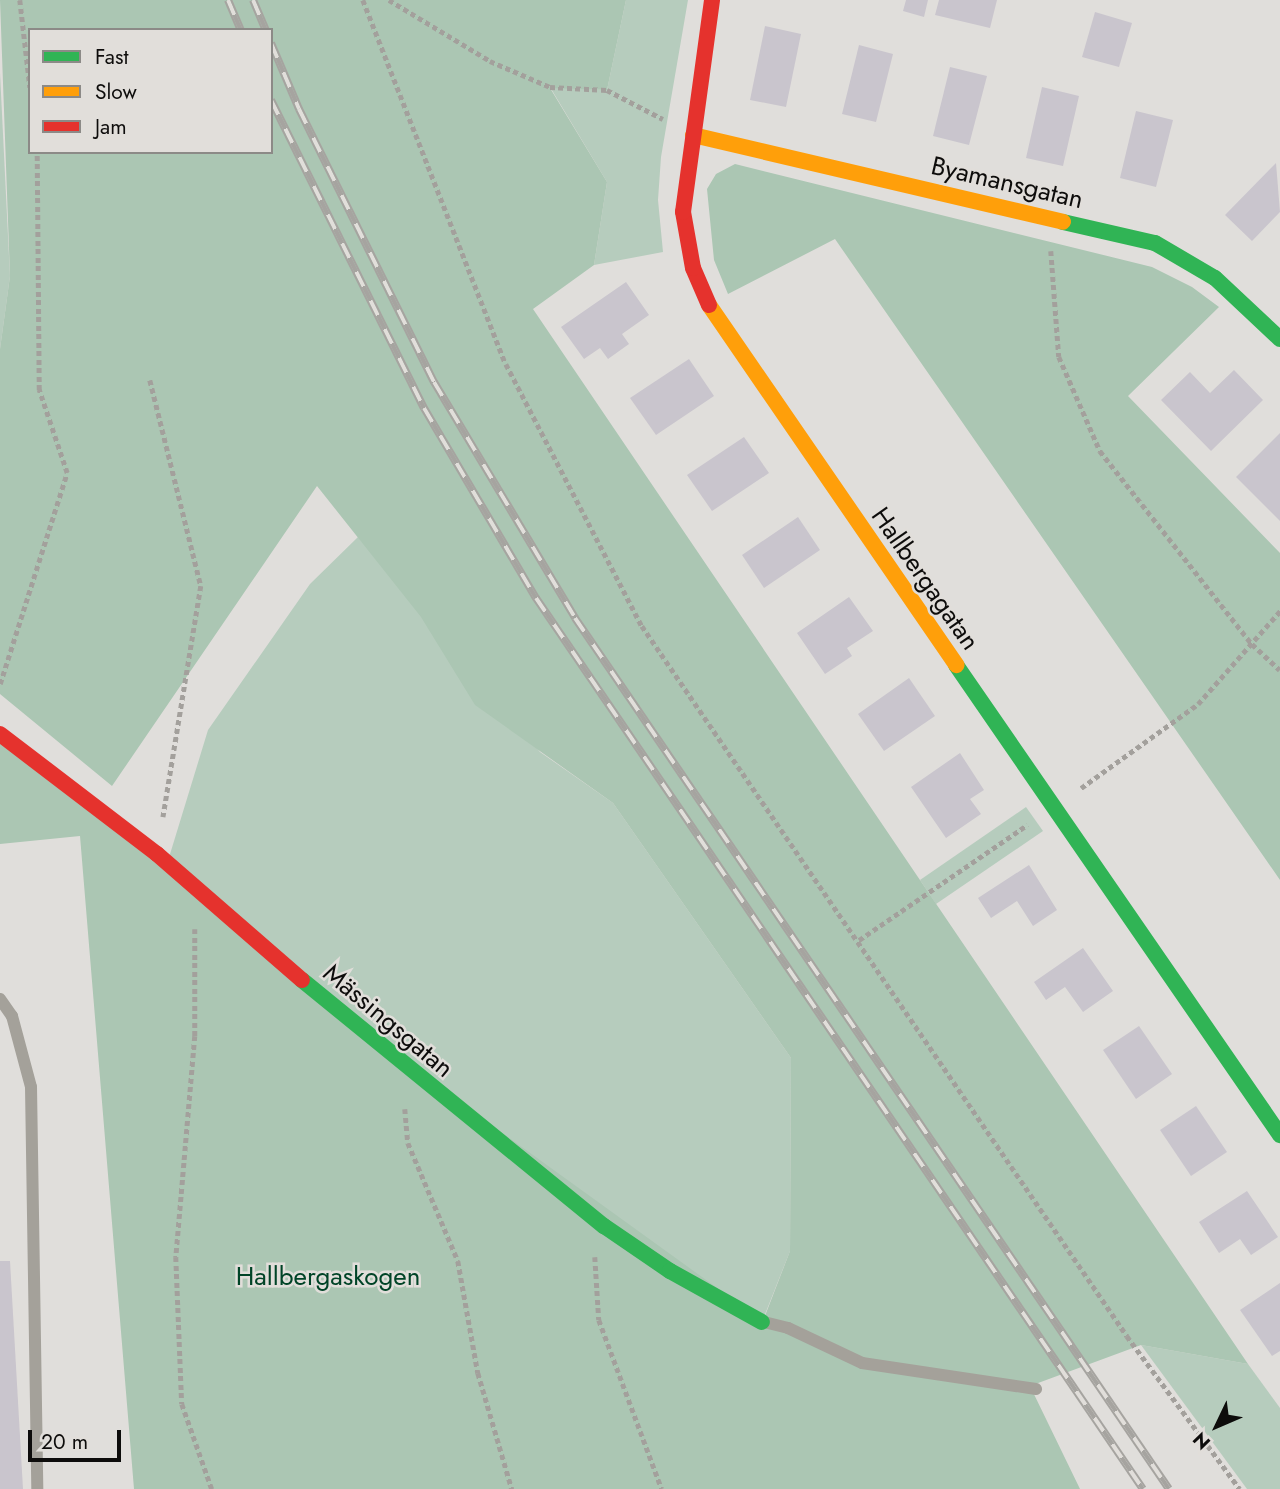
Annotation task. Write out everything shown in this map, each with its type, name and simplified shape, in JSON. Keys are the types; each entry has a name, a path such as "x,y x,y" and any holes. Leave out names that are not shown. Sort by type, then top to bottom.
{"street":[{"name":"Hallbergagatan","path":"712,0 684,212 693,268 706,301 1280,1135"},
{"name":"Byamansgatan","path":"693,135 1155,243 1184,258 1240,298 1280,339"},
{"name":"Mässingsgatan","path":"0,734 157,854 195,890 365,1034 604,1226 670,1271 762,1322"}],"lane":[{"path":"0,999 12,1016 31,1087 37,1489"},
{"path":"762,1322 788,1328 862,1363 1036,1389"}],"path":[{"path":"20,0 28,70"},
{"path":"363,0 506,364 642,626 1127,1336 1240,1489"},
{"path":"389,0 490,61 550,87 607,90 693,135"},
{"path":"0,684 67,473 39,390 37,154"},
{"path":"1050,218 1052,293 1059,358 1100,451 1252,644 1280,670"},
{"path":"150,380 201,586 157,854"},
{"path":"195,890 195,1037 177,1270 181,1404 212,1489"},
{"path":"399,1098 408,1143 458,1261 478,1373 512,1489"},
{"path":"604,1226 593,1264 599,1320 662,1489"}],"green space":[{"name":"Hallbergaskogen","path":"0,0 626,0 607,90 550,88 607,182 594,265 533,309 1248,1364 1141,1345 1030,1386 1080,1489 134,1489 80,836 0,844 0,734 365,1034 763,1321 790,1251 791,1058 613,803 475,705 421,617 317,486 112,786 0,694 0,349 10,276"},
{"path":"626,0 688,0 661,157 658,200 663,252 594,265 607,182 550,87 607,90"},
{"path":"0,73 10,276 0,349"},
{"path":"735,164 1152,267 1192,287 1219,307 1128,396 1280,553 1280,880 835,239 728,294 714,260 707,189 716,174"},
{"path":"358,537 540,752 613,803 791,1058 790,1251 762,1322 670,1271 167,864 208,730 310,584"},
{"path":"1026,807 1043,831 936,904 920,880"},
{"path":"1141,1345 1248,1364 1280,1408 1280,1489 1247,1489"}],"building":[{"path":"906,0 928,0 924,17 903,11"},
{"path":"939,0 997,0 990,28 935,15"},
{"path":"1095,12 1132,23 1119,67 1082,57"},
{"path":"765,26 801,34 786,107 750,100"},
{"path":"859,45 893,54 876,122 842,114"},
{"path":"950,67 987,76 969,145 933,136"},
{"path":"1042,87 1079,96 1063,166 1026,158"},
{"path":"1136,111 1173,120 1156,187 1120,178"},
{"path":"1276,163 1280,212 1252,241 1225,215"},
{"path":"626,282 649,315 622,334 629,344 608,359 600,348 584,359 561,327"},
{"path":"689,359 714,396 656,435 630,398"},
{"path":"1234,370 1263,400 1211,451 1161,400 1190,372 1210,393"},
{"path":"1280,433 1280,521 1236,477"},
{"path":"744,437 769,473 712,511 687,475"},
{"path":"798,517 820,550 764,588 742,555"},
{"path":"849,597 873,631 847,648 852,656 825,674 797,633"},
{"path":"909,678 935,716 884,751 858,714"},
{"path":"960,753 984,790 970,799 981,814 946,838 911,787"},
{"path":"1029,865 1057,910 1033,926 1017,901 991,918 978,898"},
{"path":"1083,948 1113,991 1083,1012 1065,987 1046,1000 1034,982"},
{"path":"1139,1026 1172,1074 1136,1099 1103,1050"},
{"path":"1196,1106 1227,1152 1191,1176 1160,1130"},
{"path":"1247,1191 1278,1237 1251,1255 1240,1239 1219,1253 1199,1222"},
{"path":"0,1261 10,1261 23,1489 0,1489"},
{"path":"1280,1283 1280,1351 1272,1356 1240,1310"}],"railway":[{"path":"228,0 240,28"},
{"path":"253,0 265,28"},
{"path":"273,48 299,109 434,382 575,618 1169,1489"},
{"path":"273,104 424,408 536,598 1143,1489"}],"traffic: fast":[{"path":"1063,222 1155,243 1215,278 1280,339"},
{"path":"956,665 1280,1135"},
{"path":"302,980 604,1226 670,1271 762,1322"}],"traffic: slow":[{"path":"693,135 1063,222"},
{"path":"709,305 956,665"}],"traffic: jam":[{"path":"709,305 693,268 683,212 712,0"},
{"path":"0,734 157,854 302,980"}]}
